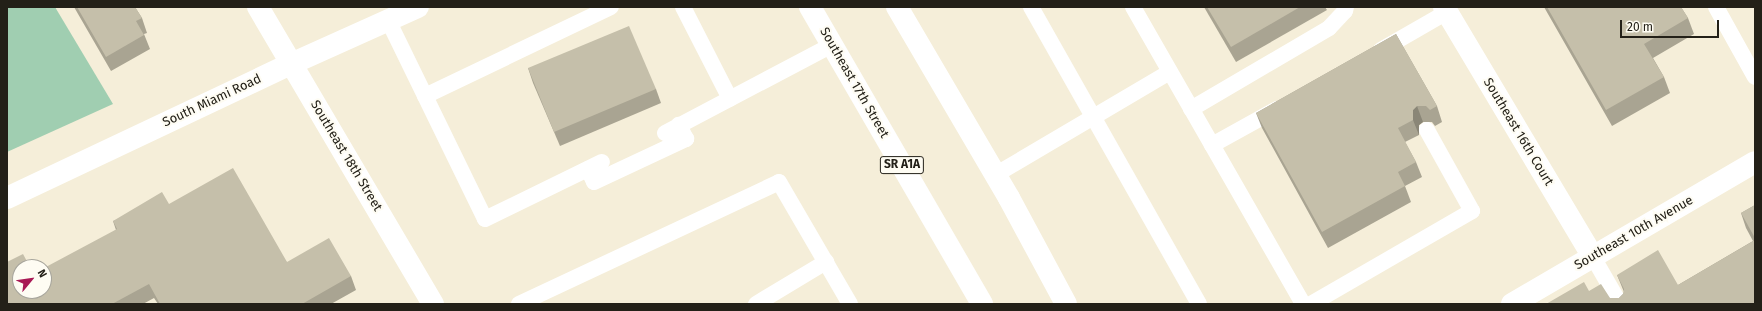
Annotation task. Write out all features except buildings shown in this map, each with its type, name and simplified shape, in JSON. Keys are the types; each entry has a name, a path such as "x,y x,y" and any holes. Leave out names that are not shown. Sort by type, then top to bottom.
{"street":[{"name":"Southeast 18th Street","path":"258,7 433,304"},
{"name":"South Miami Road","path":"7,198 291,64 418,7"},
{"name":"Southeast 17th Street","path":"810,7 982,304"},
{"path":"897,7 995,175 1066,304"},
{"name":"Southeast 16th Court","path":"1445,10 1593,257"},
{"name":"Southeast 10th Avenue","path":"1512,304 1755,162"}],"lane":[{"path":"425,96 611,7"},
{"path":"683,7 730,99"},
{"path":"1031,7 1092,118 1199,304"},
{"path":"1133,7 1303,304"},
{"path":"1191,109 1329,28 1345,11 1346,7"},
{"path":"1716,7 1755,77"},
{"path":"1377,55 1445,10"},
{"path":"388,20 485,219 595,165 594,182 686,139 679,125"},
{"path":"664,133 832,45"},
{"path":"995,175 1170,72"},
{"path":"1212,145 1293,100"},
{"path":"1312,304 1472,212 1427,130"},
{"path":"525,303 780,182 850,304"},
{"path":"1593,257 1620,304"},
{"path":"756,304 826,262"}],"green space":[{"path":"7,7 55,7 113,104 7,152"}]}
